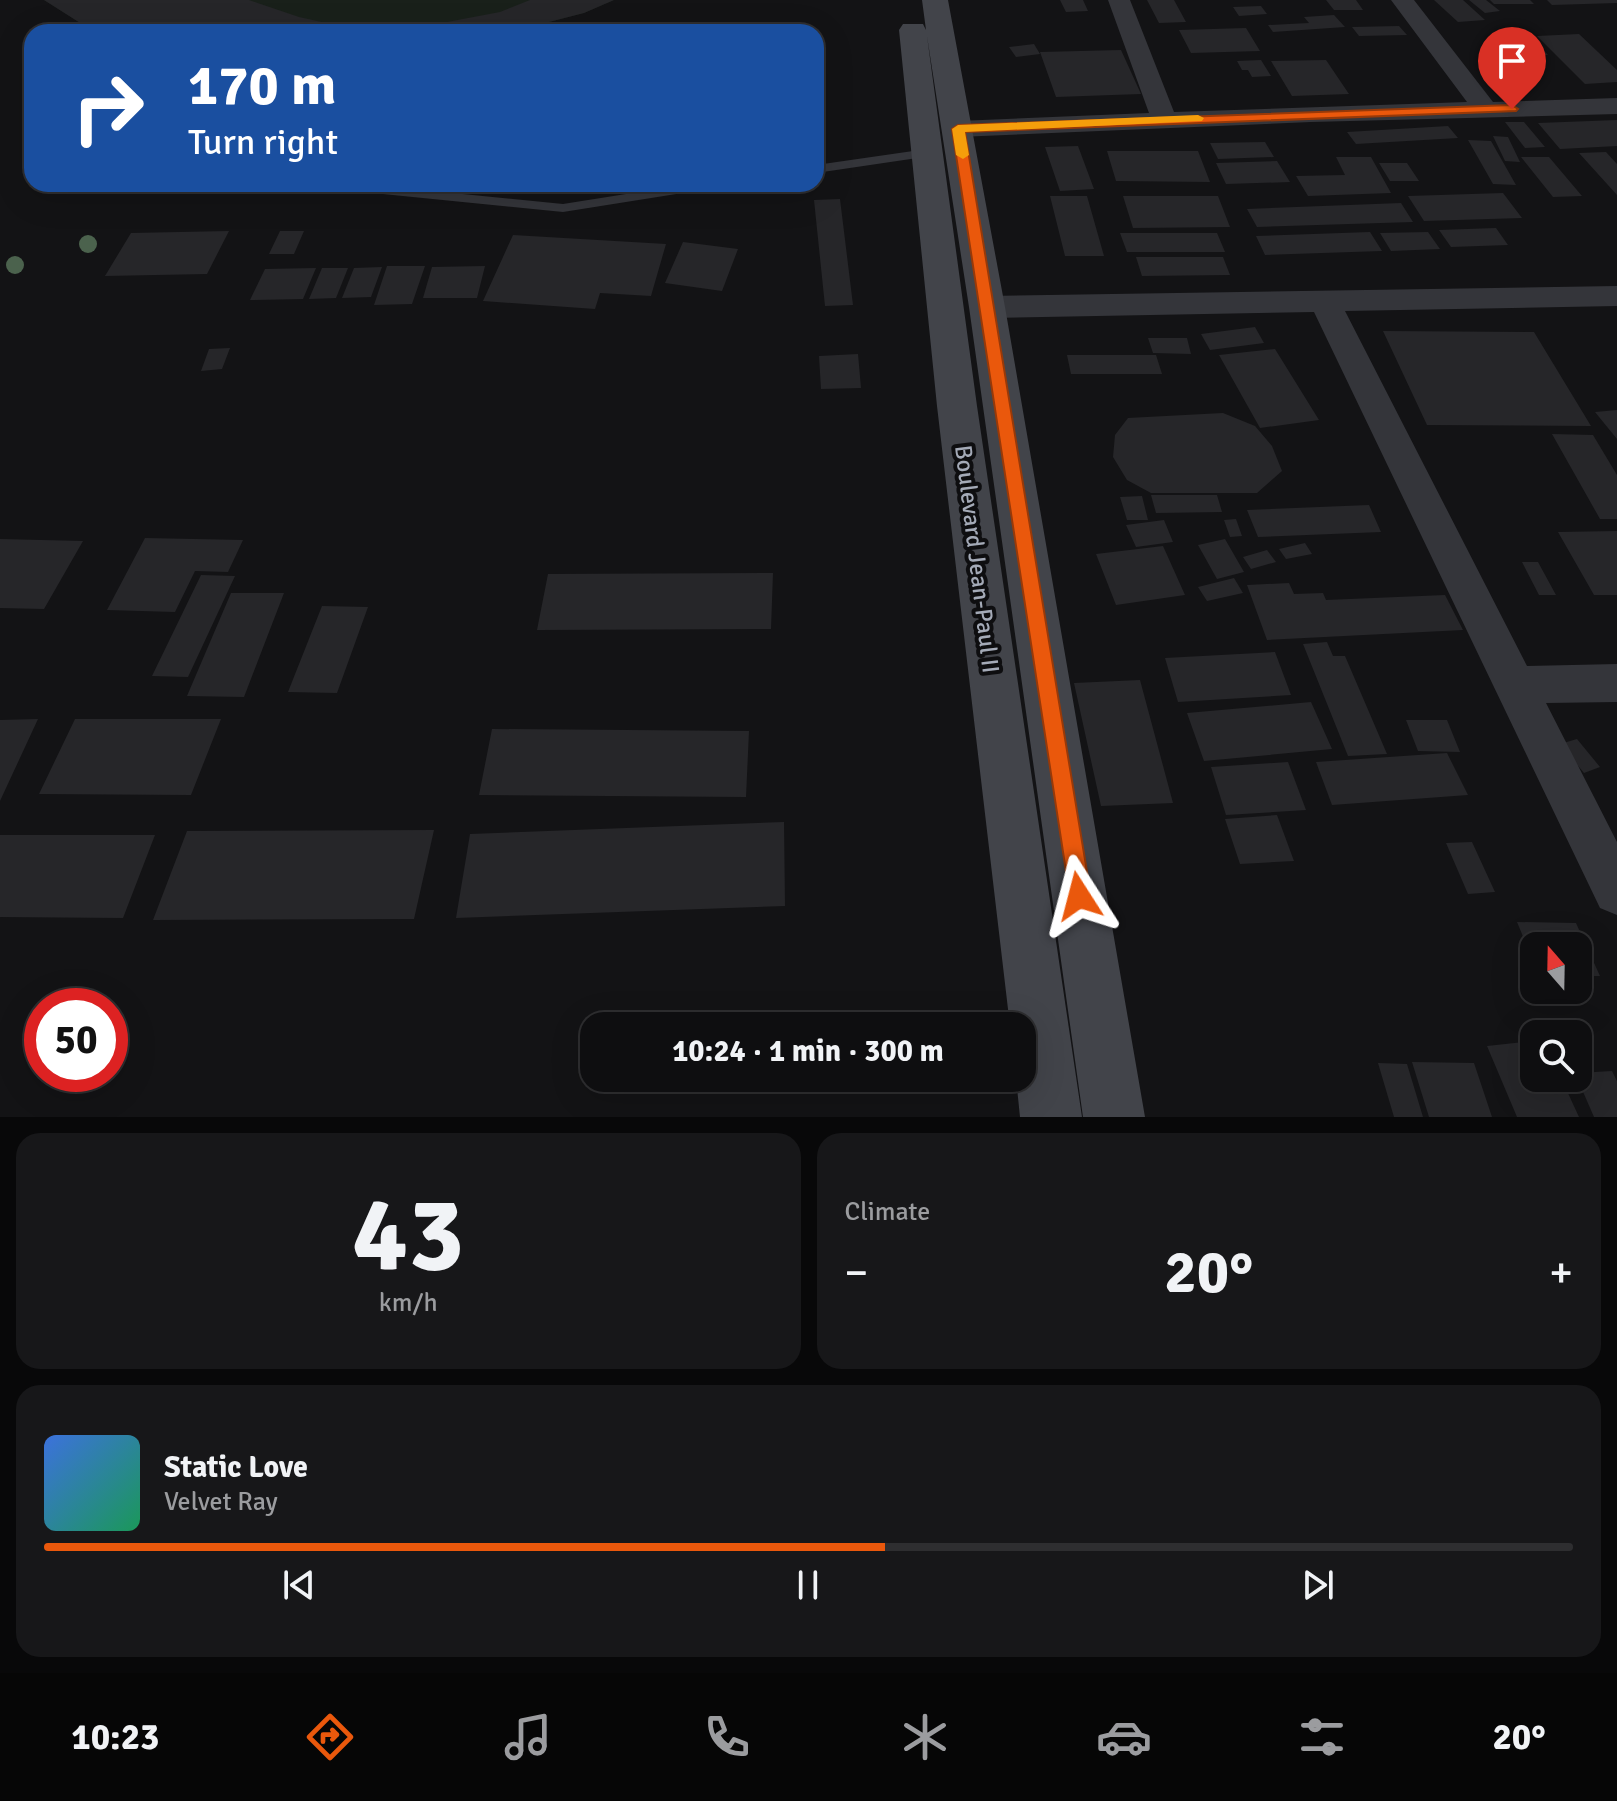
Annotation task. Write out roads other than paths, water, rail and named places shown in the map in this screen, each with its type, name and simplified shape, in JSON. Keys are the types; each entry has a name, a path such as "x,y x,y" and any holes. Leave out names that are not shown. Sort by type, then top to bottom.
{"main road":[{"name":"Boulevard Jean-Paul II","path":"910,0 987,307 1114,1117"},
{"name":"Boulevard Jean-Paul II","path":"935,0 943,141 1051,1117"}],"street":[{"path":"1119,0 1164,119"},
{"path":"1402,0 1485,109"},
{"path":"943,141 1164,119 1617,106"},
{"path":"987,307 1617,296"},
{"path":"1325,302 1617,891"},
{"path":"1516,685 1617,683"}],"lane":[{"path":"824,167 943,141"},
{"path":"403,192 563,208 664,192"}]}
